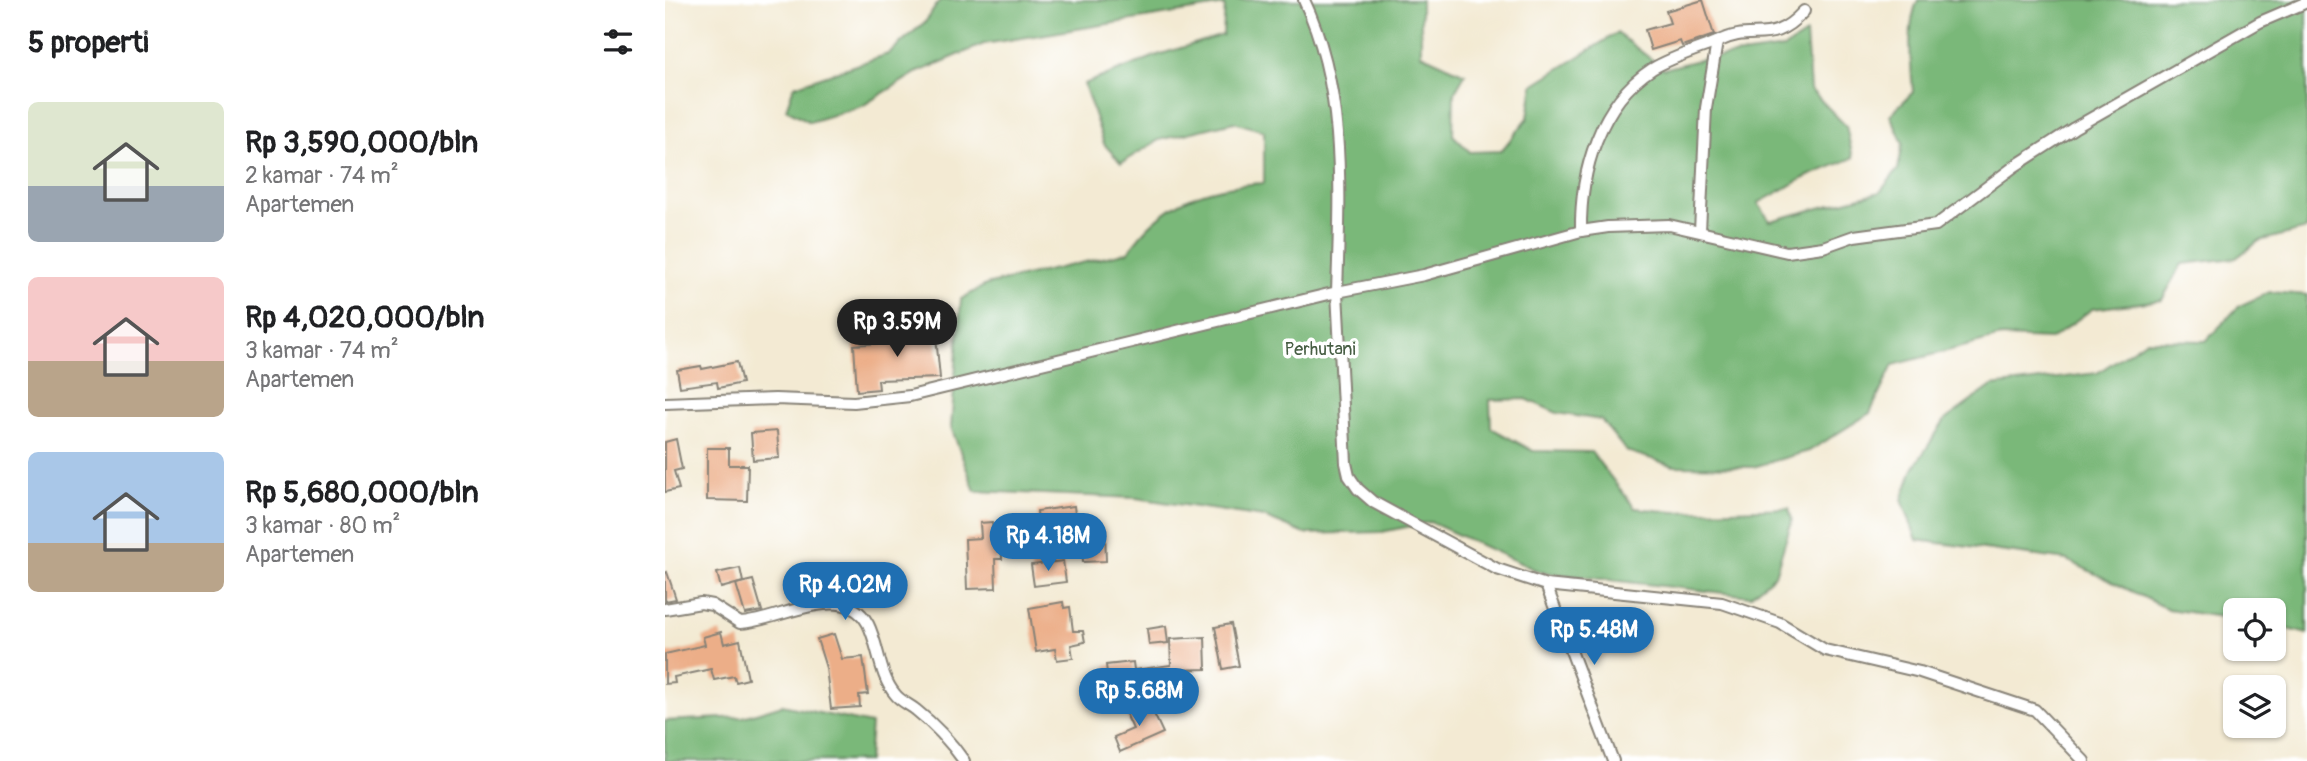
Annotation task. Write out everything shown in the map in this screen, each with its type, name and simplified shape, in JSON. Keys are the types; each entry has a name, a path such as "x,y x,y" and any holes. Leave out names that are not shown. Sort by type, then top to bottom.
{"street":[{"path":"1304,0 1316,28 1336,115 1341,173 1337,292 1346,463 1349,476 1358,489 1374,502 1463,553 1497,569 1546,585 1722,603 1780,623 1825,650 1920,672 2035,710 2084,761"},
{"path":"665,403 775,399 854,402 910,396 1337,292 1424,275 1581,231 1636,225 1669,225 1787,252 1823,247 1854,236 1936,225 2074,128 2249,28 2307,2"},
{"path":"1581,231 1581,192 1586,169 1616,102 1654,68 1738,34 1778,33 1791,25 1804,11"},
{"path":"1700,231 1706,108 1717,42"},
{"path":"1546,585 1613,761"},
{"path":"665,609 701,603 712,605 740,623 771,619 822,602 842,603 856,610 867,623 893,692 932,722 952,743 964,761"}],"green space":[{"name":"Perhutani","path":"940,0 1421,0 1421,54 1465,74 1454,93 1453,135 1470,152 1501,151 1528,118 1533,85 1617,33 1664,69 1698,60 1784,48 1806,34 1810,89 1846,126 1853,158 1806,177 1758,203 1770,221 1880,192 1898,169 1903,143 1890,115 1913,92 1911,33 1918,0 2307,0 2307,229 2259,241 2236,258 2182,264 2162,300 2092,309 2051,339 2001,337 1893,365 1870,413 1809,451 1753,467 1674,466 1626,451 1601,420 1557,413 1526,399 1490,400 1491,428 1533,451 1591,452 1635,508 1674,512 1789,508 1792,520 1775,575 1750,596 1540,572 1430,522 1382,532 1305,534 1264,517 1136,498 975,491 951,427 961,299 986,285 1128,252 1156,220 1187,200 1222,188 1264,183 1264,131 1234,122 1159,140 1121,163 1104,144 1084,84 1158,55 1223,35 1225,5 984,44 916,73 862,106 810,122 786,109 794,86 888,54 926,21"},
{"path":"2270,292 2307,295 2307,634 2286,628 2286,598 2223,598 2223,617 2168,609 2067,560 1917,540 1902,500 1913,469 1945,420 1992,386 2097,373 2147,340 2206,341 2239,306"},
{"path":"782,705 871,724 868,761 665,761 665,721 743,717"}],"building":[{"path":"1703,0 1714,35 1682,46 1680,41 1651,50 1645,30 1670,23 1666,11"},
{"path":"935,326 940,378 878,380 879,389 857,391 854,345 881,343 880,330 892,329 893,342 915,340 914,327"},
{"path":"737,362 742,383 718,388 717,382 680,387 677,370 701,366 702,369"},
{"path":"777,431 779,458 753,460 751,433"},
{"path":"676,439 682,469 674,471 679,489 665,492 665,442"},
{"path":"707,448 729,448 729,465 748,465 747,501 707,500"},
{"path":"1074,506 1077,531 1105,530 1106,561 1083,562 1082,547 1058,550 1055,530 1039,532 1037,511"},
{"path":"992,522 993,538 1001,537 1002,559 995,559 996,588 967,589 965,539 981,538 980,523"},
{"path":"1063,561 1066,582 1034,586 1031,565"},
{"path":"740,568 743,582 721,588 717,573"},
{"path":"667,572 676,599 665,601 665,573"},
{"path":"753,580 762,611 745,614 736,584"},
{"path":"1063,602 1064,608 1070,607 1073,631 1083,631 1085,642 1071,645 1073,658 1057,660 1055,649 1036,652 1029,608"},
{"path":"1231,624 1239,666 1223,669 1215,627"},
{"path":"1166,626 1168,643 1149,645 1147,629"},
{"path":"721,632 724,644 740,640 748,679 736,682 734,676 714,680 711,669 674,677 675,683 665,684 665,654 705,645 703,637"},
{"path":"834,634 842,659 863,657 868,694 859,695 860,707 831,709 826,668 817,639"},
{"path":"1205,637 1206,669 1172,670 1174,682 1142,687 1144,692 1098,697 1095,675 1107,673 1106,665 1133,662 1134,670 1171,665 1170,639"},
{"path":"1149,703 1163,733 1120,752 1114,737 1133,729 1126,714"}]}
